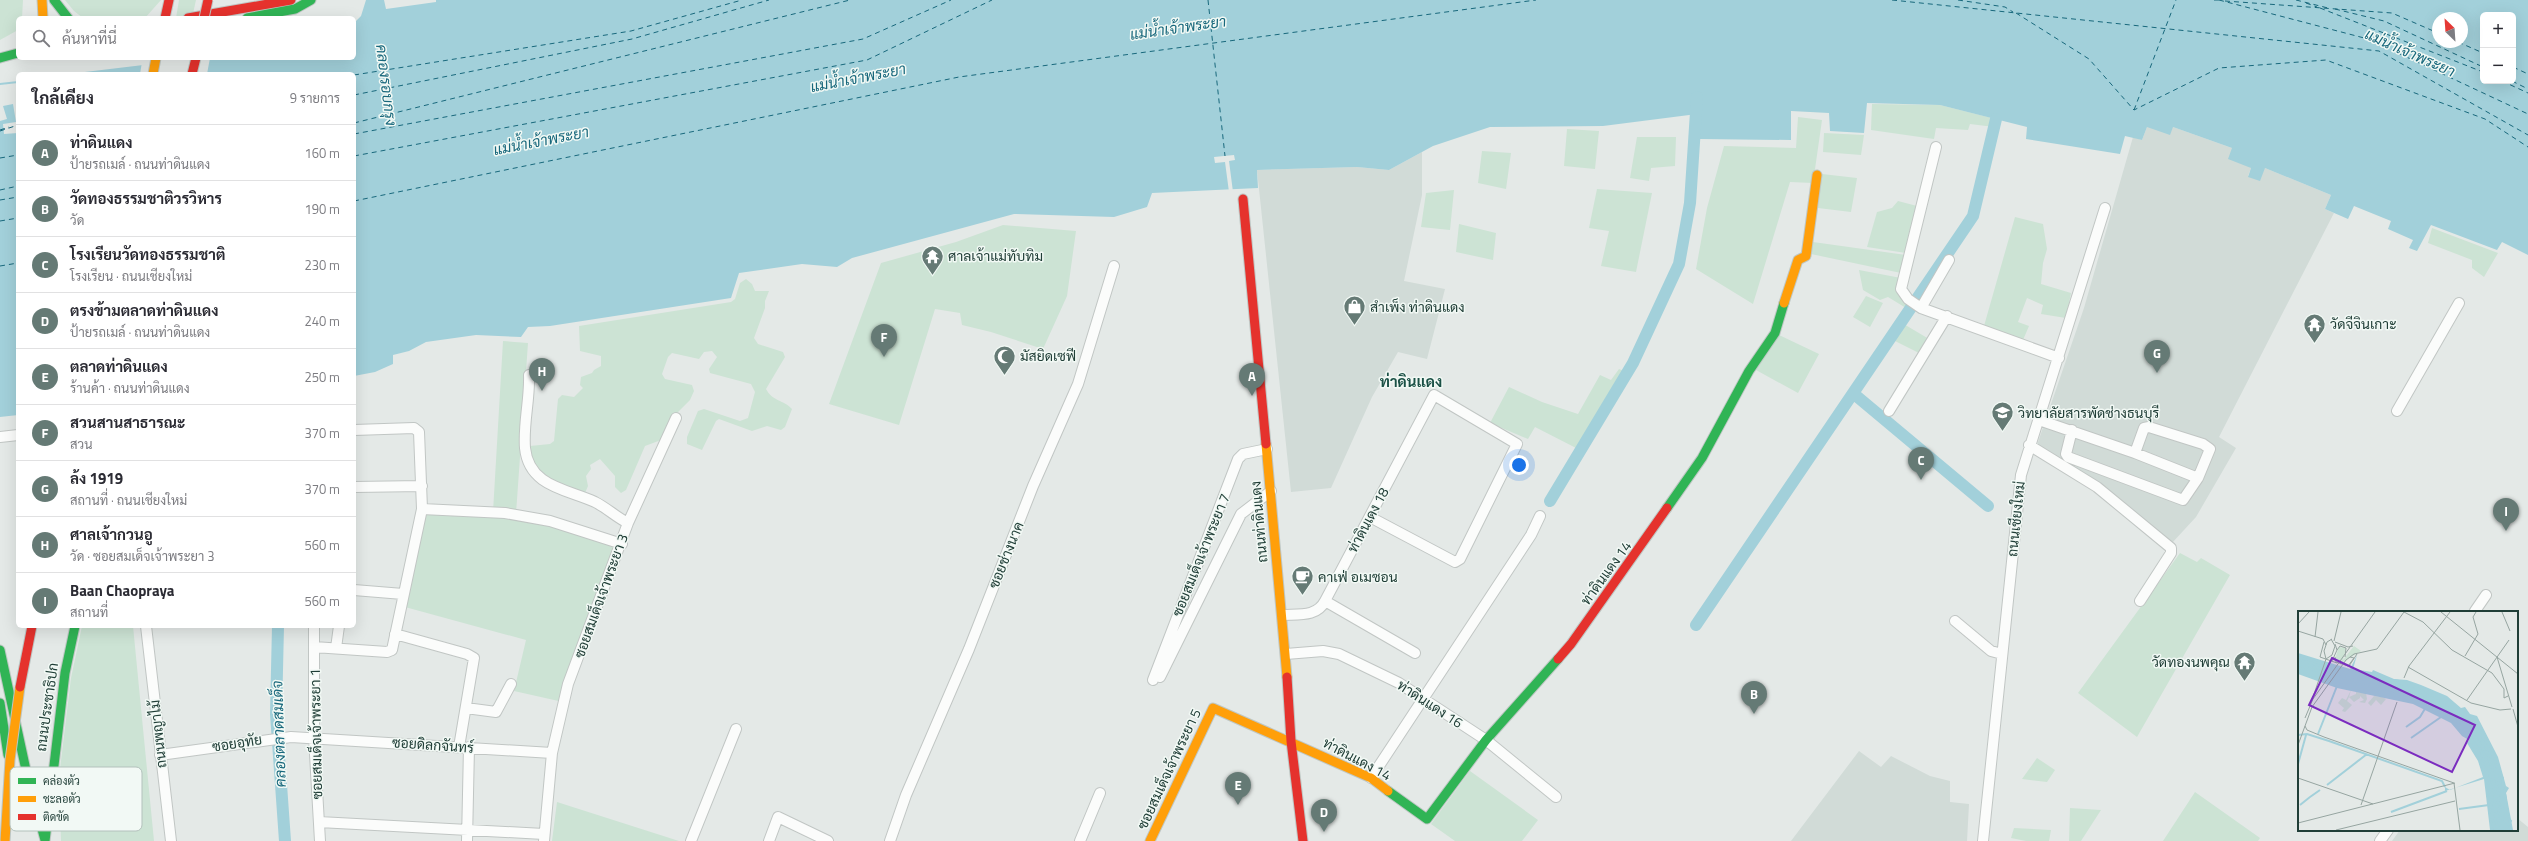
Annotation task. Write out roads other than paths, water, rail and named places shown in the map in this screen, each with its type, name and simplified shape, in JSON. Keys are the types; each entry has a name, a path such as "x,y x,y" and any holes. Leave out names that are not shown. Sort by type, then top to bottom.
{"street":[{"path":"42,0 43,16"},
{"path":"54,0 66,16"},
{"path":"165,16 169,0"},
{"path":"204,16 208,0"},
{"path":"199,16 291,0"},
{"path":"258,16 295,9 311,0"},
{"path":"0,58 16,54"},
{"path":"153,72 156,60"},
{"path":"192,72 196,60"},
{"path":"1936,148 1901,289 1908,299 1921,308 1947,316 2059,358"},
{"name":"ท่าดินแดง 14","path":"1213,708 1291,741 1371,778 1427,819 1486,740 1571,644 1702,458 1749,371 1775,333 1798,260 1806,256 1817,175"},
{"name":"ถนนท่าดินแดง","path":"1243,199 1286,654 1291,741 1303,841"},
{"name":"ถนนเชียงใหม่","path":"1983,841 2021,474 2029,445 2040,420 2105,208"},
{"path":"1921,308 1950,260"},
{"name":"ซอยช่างนาค","path":"890,841 906,795 933,734 1033,486 1078,384 1114,266"},
{"path":"2396,411 2459,303"},
{"path":"1889,411 1947,316"},
{"name":"ซอยสมเด็จเจ้าพระยา 3","path":"544,837 552,753 568,684 622,544 628,523 603,506 581,496 556,489 534,472 530,466 525,447 530,375 547,374"},
{"name":"ท่าดินเดง 18","path":"1282,615 1314,613 1321,609 1434,396 1517,444 1460,559 1452,562 1370,517"},
{"path":"628,523 676,418"},
{"path":"2040,420 2136,453 2198,478"},
{"path":"2072,430 2066,454 2068,456 2178,500 2186,499 2210,454 2210,449 2203,444 2149,427 2144,428 2136,453"},
{"path":"314,647 390,652 422,509 419,432 414,428 356,430"},
{"path":"0,437 16,435"},
{"path":"2029,445 2098,486 2171,548 2171,553 2140,601"},
{"name":"ซอยสมเด็จเจ้าพระยา 7","path":"1267,449 1243,454 1238,459 1155,682 1241,514 1271,491"},
{"path":"356,487 422,486"},
{"path":"422,509 505,513 550,520 622,544"},
{"path":"1371,778 1531,535 1540,516"},
{"path":"356,590 403,594"},
{"path":"2475,611 2486,595"},
{"path":"1325,602 1415,653"},
{"path":"1955,621 1991,651 2002,654"},
{"name":"ถนนประชาธิปก","path":"5,841 8,772 12,728 32,628"},
{"name":"ถนนประชาธิปก","path":"54,767 66,672 75,628"},
{"name":"ถนนพญาไม้","path":"146,628 171,841"},
{"name":"ซอยสมเด็จเจ้าพระยา 1","path":"314,628 314,737 320,841"},
{"path":"336,648 339,628"},
{"path":"395,634 467,654 474,658 466,708 464,747 467,841"},
{"name":"ถนนประชาธิปก","path":"0,650 25,767"},
{"name":"ท่าดินแดง 16","path":"1286,654 1322,651 1339,654 1399,683 1486,740 1556,797"},
{"path":"466,708 496,712 510,684"},
{"path":"0,703 10,769"},
{"name":"ซอยสมเด็จเจ้าพระยา 5","path":"1150,841 1203,725 1213,708"},
{"path":"691,841 695,827 736,729"},
{"name":"ซอยดิลกจันทร์","path":"314,737 552,753"},
{"name":"ซอยอุทัย","path":"160,756 269,738 314,737"},
{"path":"0,760 10,778"},
{"path":"1080,841 1100,793"},
{"path":"770,841 778,817 828,841"},
{"path":"319,822 466,829 544,837"},
{"path":"13,831 13,841"},
{"name":"ถนนประชาธิปก","path":"42,831 45,841"},
{"name":"ถนนประชาธิปก","path":"45,841 46,831"},
{"path":"2380,841 2387,831"}],"water":[{"path":"366,0 384,0 386,9 436,2 436,0 2528,0 2528,255 2502,242 2497,250 2431,225 2417,251 2409,248 2413,240 2388,229 2391,221 2354,206 2348,219 2325,209 2331,195 2265,168 2260,181 2248,177 2251,168 2228,159 2232,148 2173,127 2170,135 2147,127 2142,140 2125,136 2120,154 2026,139 2027,127 1940,105 1867,103 1864,133 1830,131 1829,113 1791,111 1791,140 1700,139 1697,114 1603,126 1490,127 1433,146 1389,170 1357,167 1257,170 1258,188 1152,193 1147,207 1114,217 1014,214 852,258 837,267 802,264 739,273 731,298 550,326 528,327 521,337 476,335 426,342 409,351 393,355 393,364 375,372 356,376 356,72 85,72 185,60 356,60 356,21 361,16"},
{"path":"16,81 16,415 0,417 0,83"}],"waterway":[{"path":"1550,501 1633,363 1679,264 1690,203 1697,97"},
{"path":"1696,625 1973,216 1996,119"},
{"path":"1854,394 1988,506"},
{"name":"คลองตลาดสมเด็จ","path":"278,628 276,714 285,841"}],"place":[{"name":"ศาลเจ้าแม่ทับทิม","path":"933,276"},
{"name":"สำเพ็ง ท่าดินแดง","path":"1354,326"},
{"name":"วัดจีจินเกาะ","path":"2314,344"},
{"name":"สวนสานสาธารณะ","path":"884,357"},
{"name":"ล้ง 1919","path":"2157,373"},
{"name":"มัสยิดเซฟี","path":"1004,376"},
{"name":"ศาลเจ้ากวนอู","path":"542,391"},
{"name":"ท่าดินแดง","path":"1252,396"},
{"name":"วิทยาลัยสารพัดช่างธนบุรี","path":"2003,432"},
{"name":"โรงเรียนวัดทองธรรมชาติ","path":"1921,480"},
{"name":"Baan Chaopraya","path":"2506,531"},
{"name":"คาเฟ่ อเมซอน","path":"1302,596"},
{"name":"วัดทองนพคุณ","path":"2245,682"},
{"name":"วัดทองธรรมชาติวรวิหาร","path":"1754,714"},
{"name":"ตลาดท่าดินแดง","path":"1238,805"},
{"name":"ตรงข้ามตลาดท่าดินแดง","path":"1324,832"}],"district":[{"name":"ท่าดินแดง","path":"1411,382"}],"water label":[{"name":"แม่น้ำเจ้าพระยา","path":"1178,28"},
{"name":"แม่น้ำเจ้าพระยา","path":"2410,53"},
{"name":"แม่น้ำเจ้าพระยา","path":"858,78"},
{"name":"คลองรอบกรุง","path":"386,85"},
{"name":"แม่น้ำเจ้าพระยา","path":"541,141"}]}
